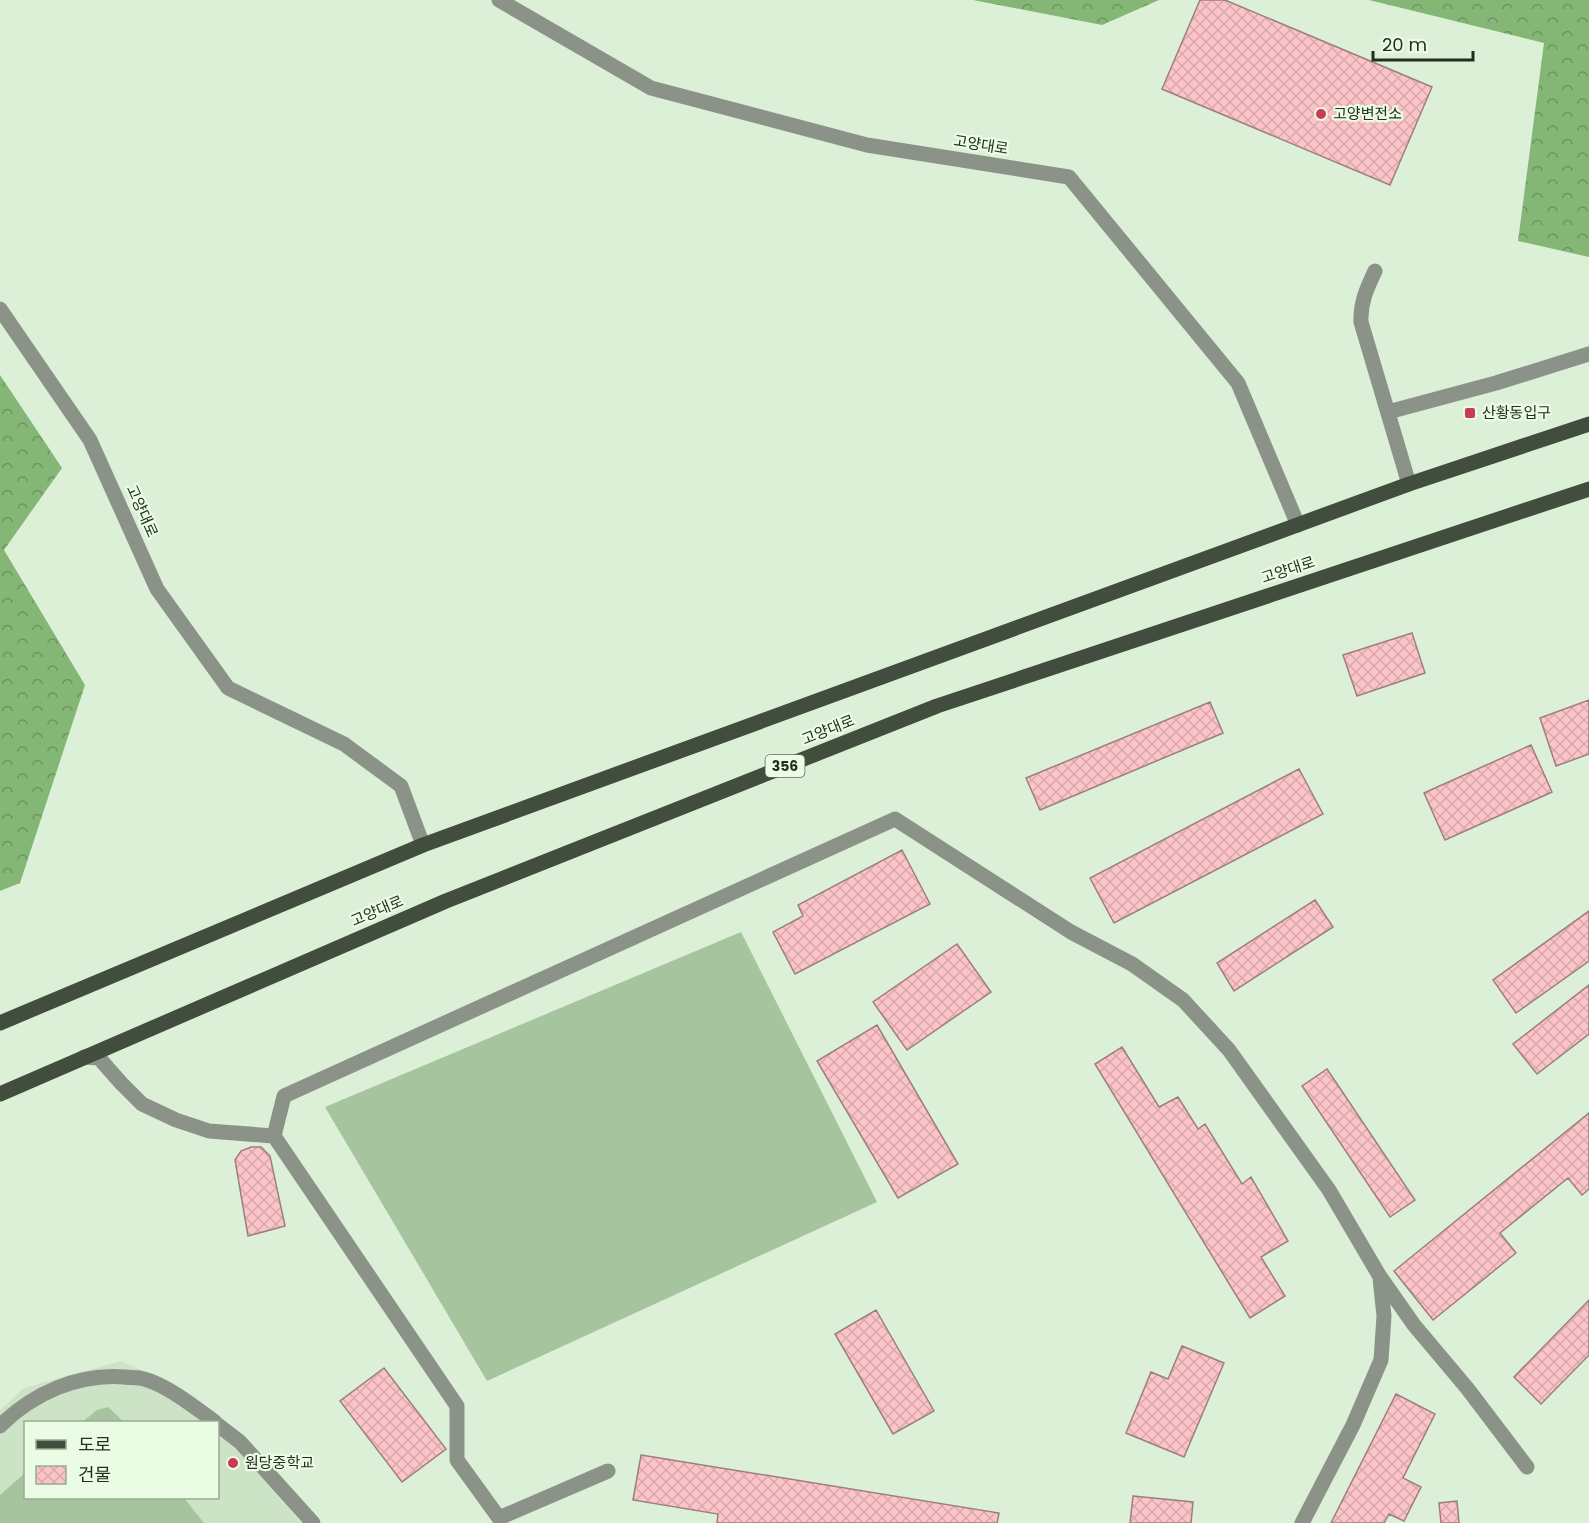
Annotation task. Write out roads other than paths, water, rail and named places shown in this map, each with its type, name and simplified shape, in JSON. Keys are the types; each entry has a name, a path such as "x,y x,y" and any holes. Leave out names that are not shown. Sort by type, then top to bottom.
{"main road":[{"name":"고양대로","path":"0,1023 423,845 1409,484 1589,424"},
{"name":"고양대로","path":"0,1094 446,901 937,706 1589,489"}],"street":[{"name":"고양대로","path":"499,0 651,88 867,144 1069,177 1238,383 1298,525"},
{"path":"1375,271 1364,295 1361,322 1409,484"},
{"name":"고양대로","path":"0,309 90,440 157,589 228,688 344,744 401,786 423,845"},
{"path":"1388,412 1496,383 1589,354"},
{"path":"608,1471 499,1518 457,1460 457,1406 274,1136 284,1096 895,819 1071,932 1132,964 1184,1000 1229,1050 1329,1190 1379,1275 1414,1324 1467,1388 1527,1467"},
{"path":"84,1057 99,1058 142,1104 176,1120 209,1131 274,1136"},
{"path":"1302,1523 1353,1425 1381,1360 1384,1316 1379,1275"},
{"path":"0,1426 37,1396 66,1383 110,1376 144,1379 184,1399 212,1421"},
{"path":"219,1426 240,1442 314,1523"}],"place":[{"name":"고양변전소","path":"1321,114"},
{"name":"산황동입구","path":"1470,413"},
{"name":"원당중학교","path":"233,1463"}]}
